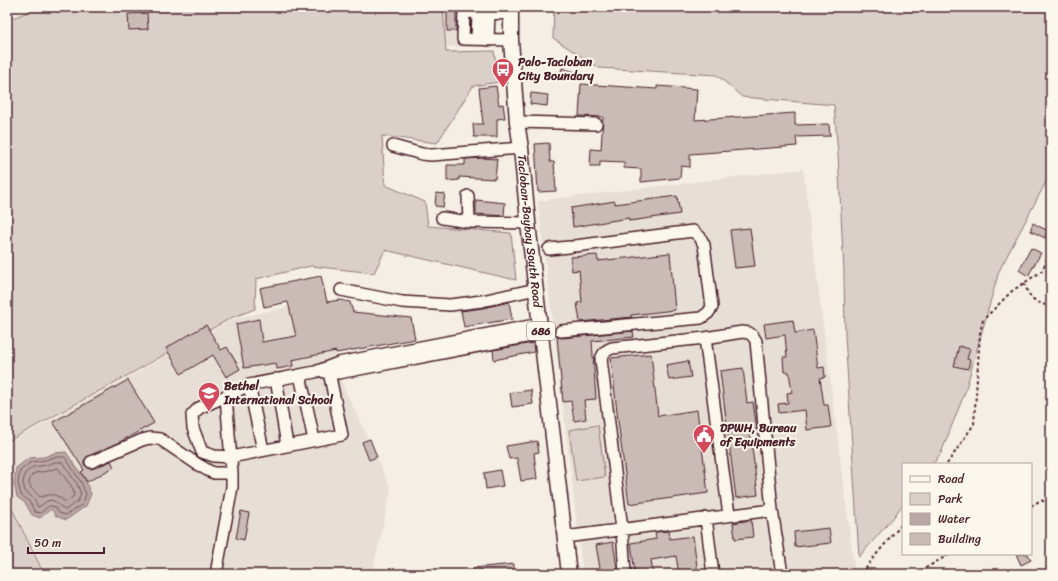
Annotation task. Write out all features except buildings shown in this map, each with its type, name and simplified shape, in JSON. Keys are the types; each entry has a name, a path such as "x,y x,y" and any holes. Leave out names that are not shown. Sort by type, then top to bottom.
{"main road":[{"name":"Tacloban-Baybay South Road","path":"510,10 517,122 528,223 541,250 536,289 569,574"}],"street":[{"path":"510,10 483,13 464,12 463,39 511,40"},
{"path":"483,13 483,39"},
{"path":"517,122 596,124"},
{"path":"393,146 431,155 521,148"},
{"path":"468,196 469,222"},
{"path":"442,218 469,222 528,223"},
{"path":"541,250 693,231 704,245 712,307 708,313 701,318 561,331"},
{"path":"341,290 402,302 450,305 482,301 536,289"},
{"path":"329,370 342,434 231,457 214,456 202,452 192,428 192,415 199,408 250,385 329,370 338,363 540,329"},
{"path":"625,574 622,529 601,359 603,354 612,348 705,338 742,332 749,333 756,341 772,510 782,574"},
{"path":"705,338 729,515"},
{"path":"300,375 314,440"},
{"path":"276,380 287,445"},
{"path":"250,385 263,450"},
{"path":"216,574 232,487 226,396"},
{"path":"91,462 150,438 160,440 209,471 214,473 232,473"},
{"path":"564,536 772,510"},
{"path":"706,518 714,574"}],"path":[{"path":"948,463 974,424 980,332 983,320 1012,291 1042,271 1051,251"},
{"path":"1024,283 1033,300 1045,306"},
{"path":"1032,505 1041,500 1051,505"},
{"path":"862,574 874,557 902,524"},
{"path":"915,574 948,555"}],"shaded area":[{"path":"444,7 495,7 495,46 445,47"},
{"name":"DPWH, Bureau of Equipments","path":"803,169 855,574 583,574 538,201"},
{"name":"Bethel International School","path":"323,299 341,381 391,489 372,574 45,574 7,494 7,444 233,319"}],"green space":[{"path":"41,7 66,12 70,7 443,7 446,52 494,51 499,82 473,86 437,143 382,136 385,185 425,202 428,226 511,233 516,280 385,250 374,273 311,266 256,279 255,309 233,317 7,442 7,20"},
{"path":"554,7 1051,7 1051,185 1046,182 999,271 965,392 941,453 934,463 902,463 902,505 859,557 845,335 844,273 834,105 742,97 717,75 599,68 553,38"},
{"path":"598,425 605,477 576,481 569,430"},
{"path":"7,498 44,574 7,574"}],"water":[{"path":"66,452 85,480 91,494 86,506 66,520 56,516 51,509 40,518 32,515 26,504 17,497 14,483 16,468 29,458 44,457 54,453"}],"place":[{"name":"Palo-Tacloban City Boundary","path":"503,88"},
{"name":"Bethel International School","path":"209,412"},
{"name":"DPWH, Bureau of Equipments","path":"704,454"}]}
